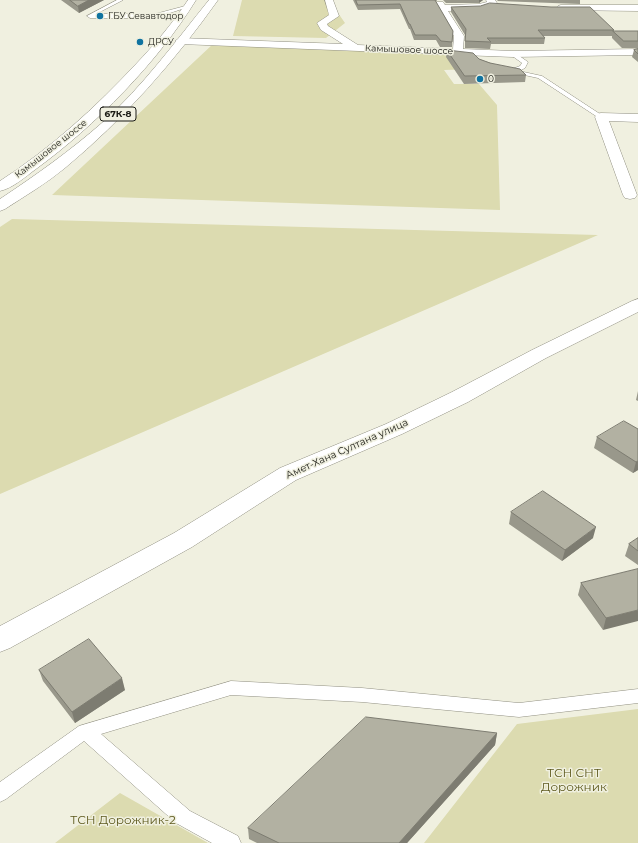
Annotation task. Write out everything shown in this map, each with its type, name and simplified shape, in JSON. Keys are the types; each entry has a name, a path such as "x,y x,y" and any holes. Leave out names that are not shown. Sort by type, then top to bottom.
{"street":[{"name":"Камышовое шоссе","path":"0,206 59,166 108,124 149,81 214,0"},
{"path":"329,0 334,16 322,23 324,28 355,48"},
{"path":"458,52 459,36 442,6 479,7 489,2 503,5"},
{"name":"Камышовое шоссе","path":"0,187 15,178 86,122 123,85 176,24 190,3"},
{"path":"550,8 638,8"},
{"name":"Камышовое шоссе","path":"180,41 513,54 638,52"},
{"path":"630,195 601,117 638,118"},
{"name":"Амет-Хана Султана улица","path":"0,640 182,540 240,502 288,474 394,429 638,305"}],"lane":[{"path":"121,0 90,16 155,16 190,3"},
{"path":"155,16 176,24"},
{"path":"422,50 475,58 478,61"},
{"path":"513,54 525,62 523,67 513,70"},
{"path":"499,69 513,70 540,77 601,117"},
{"path":"0,793 85,731 230,688 362,695 519,710 638,696"},
{"path":"85,731 182,817 231,843"}],"green space":[{"path":"242,0 329,0 345,23 326,38 233,36"},
{"path":"213,44 425,52 472,59 476,69 444,70 454,84 479,84 497,105 500,210 52,195"},
{"path":"12,219 598,235 0,494 0,227"},
{"name":"ТСН СНТ Дорожник","path":"638,709 638,843 424,843 517,724"},
{"name":"ТСН Дорожник-2","path":"120,793 208,843 55,843"}],"building":[{"path":"70,0 89,0 78,6"},
{"path":"356,0 435,0 453,31 452,42 441,41 436,35 415,35 400,4 358,5"},
{"path":"490,3 551,7 590,7 614,30 538,30 545,38 487,38 491,42 465,41 466,29 451,7 480,6"},
{"path":"613,31 638,31 638,41 624,41"},
{"path":"447,50 473,53 479,59 490,63 520,69 526,75 465,76"},
{"path":"624,421 638,429 638,461 636,462 597,437"},
{"path":"543,491 596,527 565,550 511,512"},
{"path":"638,538 638,551 629,544"},
{"path":"638,569 638,610 606,618 581,583"},
{"path":"89,639 122,678 72,712 39,670"},
{"path":"366,717 497,733 399,843 279,843 248,828"}],"place":[{"name":"ГБУ Севавтодор","path":"100,16"},
{"name":"ДРСУ","path":"140,42"},
{"name":"0","path":"480,79"}]}
